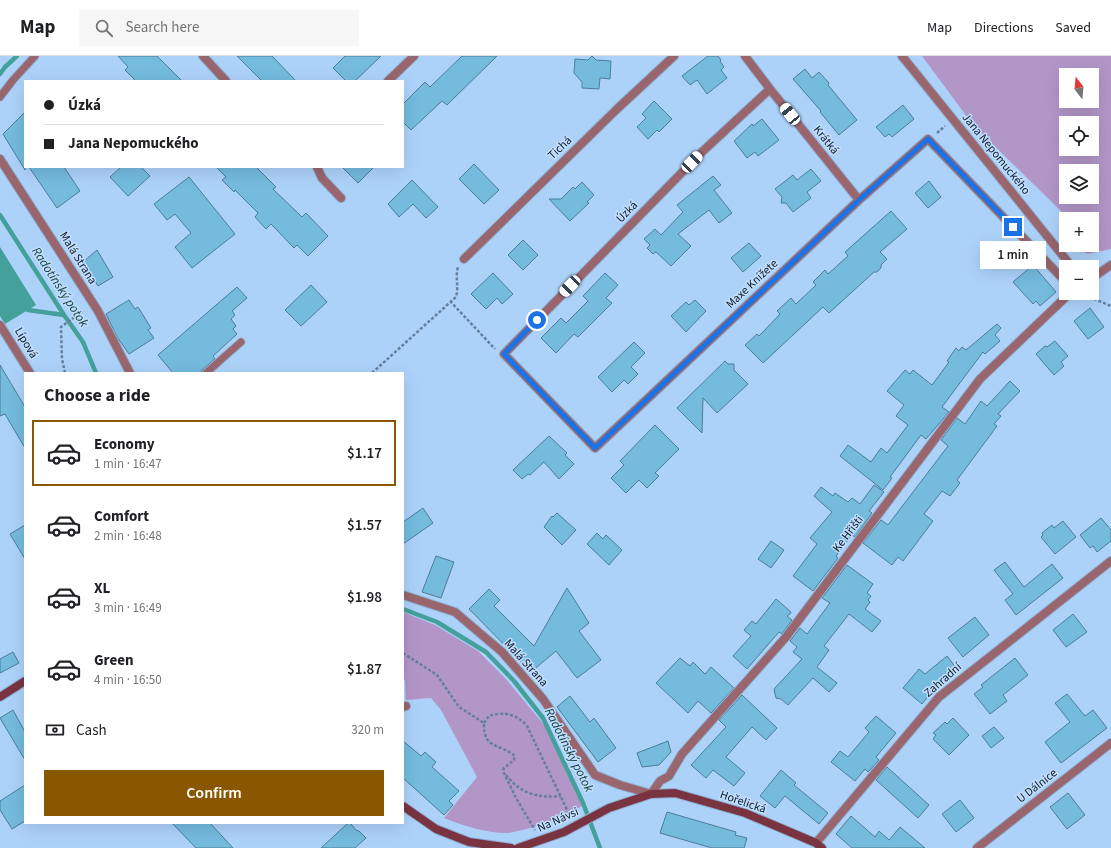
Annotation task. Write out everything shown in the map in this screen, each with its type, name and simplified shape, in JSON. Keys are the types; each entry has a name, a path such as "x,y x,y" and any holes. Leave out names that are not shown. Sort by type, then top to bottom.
{"main road":[{"path":"0,697 24,682"},
{"name":"Hořelická","path":"651,794 675,793 745,813 819,846"},
{"name":"Na Návsi","path":"518,848 564,832 609,808 651,794"},
{"path":"404,807 436,829 456,837 469,842 510,848"}],"street":[{"path":"202,56 225,80"},
{"path":"389,80 414,56"},
{"name":"Tichá","path":"464,259 617,109 674,56"},
{"name":"Krátká","path":"745,56 859,200"},
{"name":"Jana Nepomuckého","path":"902,56 1066,260"},
{"name":"Úzká","path":"504,354 704,151 770,89"},
{"path":"928,139 1059,275"},
{"name":"Maxe Knížete","path":"504,354 595,448 859,200 928,139"},
{"name":"Malá Strana","path":"0,159 96,308 129,372"},
{"path":"317,168 322,178 342,198"},
{"path":"1099,273 1111,265"},
{"name":"Ke Hřišti","path":"651,794 660,781 668,776 682,754 786,637 980,379 1063,300"},
{"name":"Lípová","path":"0,325 29,372"},
{"name":"Zahradní","path":"819,846 939,697 1111,561"},
{"name":"Malá Strana","path":"404,595 455,612 502,652 543,699 595,775 620,785 651,794"},
{"name":"U Dálnice","path":"977,848 1111,743"}],"lane":[{"path":"0,97 13,80 36,56"},
{"path":"207,372 241,342"}],"path":[{"path":"928,139 954,120"},
{"path":"373,372 456,297 458,291 456,274 458,266 464,259"},
{"path":"1097,300 1111,306"},
{"path":"450,301 493,347 504,354"},
{"path":"65,372 62,359 61,327 79,313"},
{"path":"404,654 437,675 459,707 484,723"},
{"path":"503,771 504,768 514,760 515,756 510,752 494,746 484,735 484,723 489,716 500,713 518,717 527,726 570,816"},
{"path":"503,771 515,786 527,793 552,797 561,796"},
{"path":"503,771 516,798 535,830"}],"shaded area":[{"path":"922,56 1111,56 1111,249 1099,252 1099,212 1062,212 973,125"},
{"path":"0,247 36,305 5,324 0,316"},
{"path":"1083,252 1097,252 1088,254"},
{"path":"404,612 435,625 478,651 506,679 545,726 582,806 546,823 509,833 483,830 444,818 477,777 441,710 431,698 406,700"}],"building":[{"path":"118,56 157,56 181,80 135,80 125,70 128,67"},
{"path":"237,56 272,56 295,80 261,80"},
{"path":"345,56 381,56 356,80 345,80 333,68"},
{"path":"462,56 497,56 447,105 442,101 411,130 404,123 404,103 425,82 430,87"},
{"path":"592,56 596,60 611,61 610,79 600,78 599,89 582,88 582,82 574,73 575,59 588,60"},
{"path":"708,56 718,56 724,67 721,70 727,78 707,94 697,80 690,85 682,76"},
{"path":"805,69 812,78 819,72 857,120 839,135 820,112 821,111 793,79"},
{"path":"654,101 672,119 659,132 657,130 648,139 637,127 646,118 642,114"},
{"path":"903,105 914,119 892,137 889,134 885,137 876,127"},
{"path":"24,113 25,170 3,134"},
{"path":"762,119 779,140 758,156 755,152 747,158 734,141 752,124 753,126"},
{"path":"474,164 499,190 484,204 459,179"},
{"path":"30,168 65,168 80,191 57,208"},
{"path":"120,168 142,168 150,176 128,196 110,177"},
{"path":"217,168 257,168 276,187 273,189 302,217 306,213 328,236 308,256 297,245 294,248 271,224 266,229 255,217 258,213 235,190 234,192 222,180 226,177"},
{"path":"343,168 373,168 358,183"},
{"path":"811,169 821,181 807,192 811,198 793,212 786,203 781,203 782,197 775,189 793,175 797,180"},
{"path":"713,176 721,185 714,190 732,213 719,223 709,210 678,234 691,246 671,266 656,252 653,254 647,248 650,245 644,239 655,229 661,235 683,212 677,205"},
{"path":"189,177 235,234 192,268 175,247 191,233 175,214 167,220 154,204"},
{"path":"412,180 438,207 426,218 413,204 399,217 388,204"},
{"path":"929,181 941,197 928,208 915,193"},
{"path":"582,182 594,195 587,202 589,203 570,221 549,199 561,199 573,187 575,189"},
{"path":"891,211 907,229 880,252 887,259 881,265 881,268 877,272 874,272 829,313 823,307 763,363 745,345 757,334 759,336 780,314 777,311 791,298 796,304 816,285 813,282 825,270 828,274 848,256 845,252"},
{"path":"523,240 538,255 523,270 508,255"},
{"path":"749,243 761,256 743,272 731,258"},
{"path":"97,250 113,277 98,286 83,262"},
{"path":"1033,265 1056,292 1040,306 1036,301 1033,304 1013,282"},
{"path":"493,273 513,294 502,304 497,298 486,309 471,294"},
{"path":"605,273 618,285 606,298 612,303 578,337 574,334 556,353 541,338 561,318 566,323 588,301 583,296"},
{"path":"311,285 327,302 301,326 285,310"},
{"path":"237,287 247,298 232,311 235,315 231,319 236,326 233,329 237,334 213,356 215,359 202,372 172,372 158,355"},
{"path":"129,300 135,309 138,307 151,328 148,330 154,338 129,354 117,337 106,314"},
{"path":"695,300 706,311 686,332 671,316 686,302 689,305"},
{"path":"1090,308 1104,327 1088,339 1074,321"},
{"path":"997,324 1001,328 995,335 1000,341 985,354 983,352 942,407 949,412 926,439 921,435 890,477 892,478 883,490 840,456 848,445 871,462 881,448 887,453 908,425 896,416 904,405 887,391 905,370 910,374 913,370 932,385 949,362 947,361 956,348 959,351 962,347 966,350"},
{"path":"1055,341 1068,356 1061,362 1064,366 1054,375 1036,354 1045,346 1047,347"},
{"path":"634,342 645,353 631,367 638,374 628,384 624,380 612,392 598,377"},
{"path":"725,361 728,364 734,364 734,370 748,384 717,413 703,398 702,433 677,408"},
{"path":"0,365 24,405 24,446 5,414 0,416"},
{"path":"1010,381 1020,391 998,414 1001,416 994,424 997,426 957,480 960,483 950,496 942,491 924,514 933,521 903,561 898,557 892,565 863,543 881,520 888,525 948,446 941,440 957,418 965,424 981,401 987,406"},
{"path":"655,425 679,449 655,473 659,476 647,488 639,480 626,493 611,478 624,465 620,461"},
{"path":"549,436 567,453 565,455 574,464 559,479 544,462 530,475 528,474 522,479 513,470"},
{"path":"874,485 884,492 869,511 872,513 855,537 852,535 836,556 838,558 813,591 793,576 817,544 810,538 832,512 814,496 821,487 833,496 835,493 848,502 852,498 860,504"},
{"path":"423,508 433,523 404,543 404,521"},
{"path":"557,513 576,530 562,545 544,527 552,516 553,517"},
{"path":"1101,518 1111,530 1111,541 1097,552 1093,546 1090,548 1080,535"},
{"path":"1063,521 1076,537 1055,554 1041,537 1043,535 1042,533 1052,525 1054,528"},
{"path":"24,526 24,557 10,534"},
{"path":"597,533 603,539 606,535 622,550 609,565 587,544"},
{"path":"771,541 784,550 771,568 758,559"},
{"path":"436,556 454,562 441,598 422,592"},
{"path":"1005,562 1024,587 1052,564 1063,578 1016,615 1005,600 1013,594 994,570"},
{"path":"847,565 873,584 867,593 871,596 868,600 870,602 865,609 881,621 872,632 849,614 824,646 829,650 817,667 837,683 829,692 813,678 788,705 781,699 776,698 774,689 802,659 793,652 797,647 790,641 800,628 807,634 830,603 822,598"},
{"path":"567,588 589,623 579,631 601,660 577,678 556,651 531,672 469,609 489,589 500,600 494,606 534,646"},
{"path":"776,599 790,611 791,613 787,616 792,620 782,634 779,632 747,669 733,656 751,636 744,630 752,621 756,624"},
{"path":"1073,614 1087,632 1066,647 1053,630"},
{"path":"975,617 989,635 963,657 948,638"},
{"path":"13,652 19,663 0,673 0,659"},
{"path":"947,656 957,669 938,684 922,704 903,688 919,669 925,674"},
{"path":"680,658 690,666 693,662 705,674 711,667 734,688 711,713 698,701 688,713 656,683"},
{"path":"1015,658 1028,675 1003,695 1007,701 990,714 974,694 983,687 981,685"},
{"path":"1067,694 1085,716 1093,710 1107,728 1061,763 1045,742 1070,722 1055,703"},
{"path":"742,695 777,728 766,740 752,727 726,757 745,773 734,786 713,770 706,778 691,765 726,727 719,720"},
{"path":"570,696 590,722 594,718 616,748 598,762 557,707"},
{"path":"13,710 24,730 24,758 0,718"},
{"path":"876,716 896,733 876,757 879,760 868,772 865,769 855,781 831,762 840,751 848,757 869,732 865,728"},
{"path":"953,718 969,735 949,755 933,739 936,735 933,733 945,722 947,724"},
{"path":"994,727 1004,738 991,748 982,736"},
{"path":"668,741 671,752 659,765 642,767 637,753"},
{"path":"404,742 421,756 425,752 436,762 432,767 459,791 449,801 453,805 444,815 404,779"},
{"path":"887,767 929,805 918,818 876,780"},
{"path":"781,770 796,783 794,785 828,813 819,824 785,796 775,808 760,796"},
{"path":"24,786 24,822 12,829 0,810 0,801"},
{"path":"1068,793 1085,815 1067,829 1050,807"},
{"path":"960,800 974,818 956,832 942,814"},
{"path":"667,812 736,832 735,835 747,838 744,848 712,848 660,833"},
{"path":"851,816 875,837 879,831 889,840 900,827 925,848 852,848 836,834"},
{"path":"173,824 211,824 233,848 196,848"},
{"path":"347,824 351,824 366,838 355,848 321,848"}],"waterway":[{"name":"Radotínský potok","path":"0,74 17,56"},
{"name":"Radotínský potok","path":"0,215 83,342 96,372"},
{"path":"28,310 64,315"},
{"name":"Radotínský potok","path":"404,609 437,622 486,652 514,681 543,718 583,803 600,848"}],"route":[{"path":"537,320 504,354 595,448 859,200 928,139 1013,227"}]}
